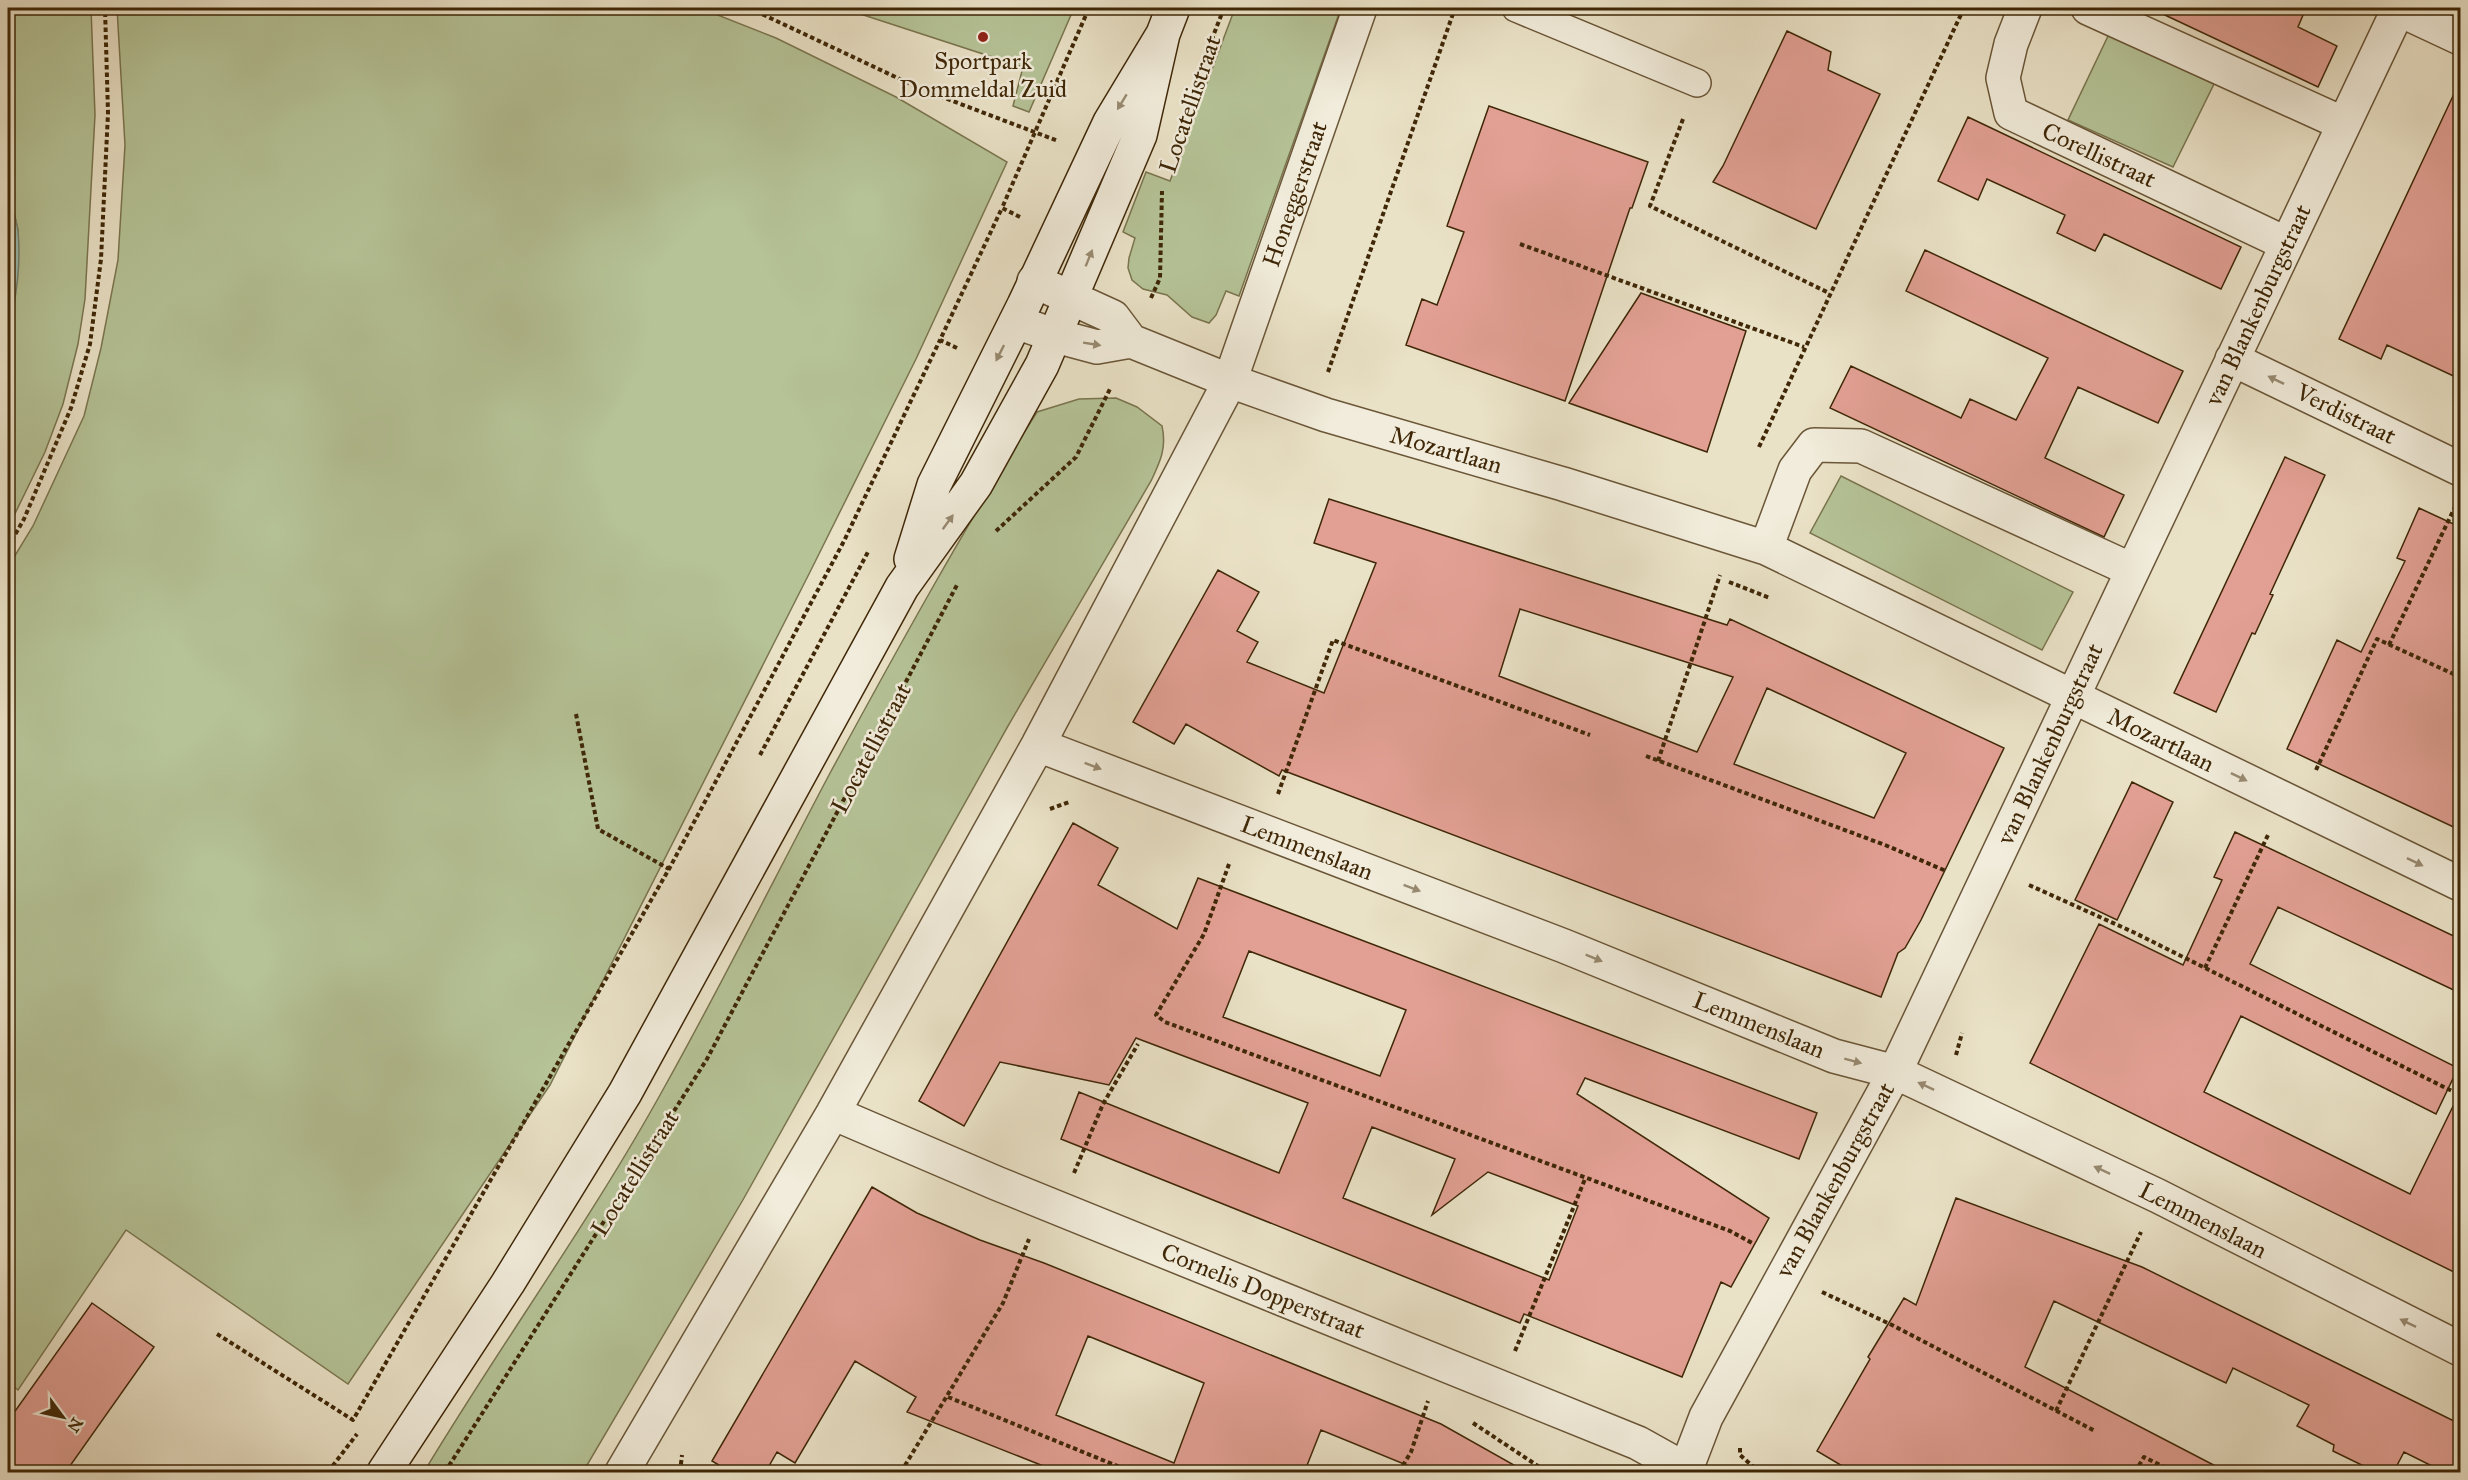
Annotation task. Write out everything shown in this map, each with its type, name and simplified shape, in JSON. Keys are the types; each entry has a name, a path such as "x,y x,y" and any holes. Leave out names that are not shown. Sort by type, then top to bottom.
{"street":[{"name":"Honeggerstraat","path":"1230,381 1360,8"},
{"path":"1516,8 1697,83"},
{"name":"Corellistraat","path":"2025,8 2011,44 2003,78 2011,113 2287,244"},
{"path":"2088,8 2344,124"},
{"path":"2399,8 2460,38"},
{"name":"van Blankenburgstraat","path":"1687,1472 1706,1417 1895,1072 2399,8"},
{"name":"Locatellistraat","path":"902,587 934,485 1016,322 1110,122 1168,21"},
{"name":"Locatellistraat","path":"384,1473 508,1283 625,1093 902,587 976,484 1042,365 1073,297 1140,135 1168,21"},
{"path":"1016,322 1097,347 1131,341 1113,317 1034,281"},
{"name":"Mozartlaan","path":"1131,341 1230,381 1326,415 1563,484 1766,548 2460,884"},
{"name":"Verdistraat","path":"2232,359 2460,469"},
{"path":"622,1473 832,1113 1038,745 1230,381"},
{"path":"1766,548 1795,470 1814,445 1861,446 2132,570"},
{"name":"Lemmenslaan","path":"1038,745 1564,946 1834,1056 1895,1072 2158,1196 2460,1349"},
{"name":"Cornelis Dopperstraat","path":"832,1113 996,1183 1638,1443 1687,1472"}],"path":[{"path":"8,547 24,519 71,408 90,344 101,259 108,113 105,8"},
{"path":"749,8 921,89 1067,144"},
{"path":"216,1334 353,1420 669,869 844,541 1002,208 1089,8"},
{"name":"Locatellistraat","path":"1195,82 1224,8"},
{"path":"1325,380 1455,8"},
{"path":"1755,457 1762,436 1964,8"},
{"path":"1697,83 1650,206 1829,293"},
{"name":"Locatellistraat","path":"995,532 1076,457 1100,413 1160,278 1162,189"},
{"path":"1002,208 1029,221"},
{"path":"1520,244 1805,347"},
{"path":"940,340 960,349"},
{"path":"2389,645 2460,496"},
{"path":"1658,761 1719,578 1730,537"},
{"path":"759,756 872,545"},
{"name":"Locatellistraat","path":"445,1473 706,1059 963,575"},
{"path":"1708,575 1772,599"},
{"path":"2205,968 2377,639 2460,677"},
{"path":"1277,797 1334,640 1590,735"},
{"path":"576,714 598,829 669,869"},
{"path":"1646,756 1885,845 1987,878 2030,886 2133,932 2460,1095"},
{"path":"1069,802 1088,764"},
{"path":"1047,810 1069,802 1080,806"},
{"path":"1218,860 1240,868"},
{"path":"1229,864 1204,934 1156,1015 1176,1026 1730,1232 1763,1248"},
{"path":"2025,896 2034,876"},
{"path":"1957,1101 1967,1080 1953,1067 1966,1024"},
{"path":"1072,1179 1103,1104 1138,1044"},
{"path":"1513,1358 1585,1179"},
{"path":"2056,1411 2158,1196"},
{"path":"901,1473 1003,1303 1032,1234"},
{"path":"1825,1281 1819,1291 1892,1325 2095,1431"},
{"path":"1399,1473 1411,1452 1431,1394"},
{"path":"948,1397 1132,1473"},
{"path":"1470,1421 1547,1473"},
{"path":"328,1473 362,1426"},
{"path":"1740,1444 1740,1455 1759,1473"},
{"path":"2135,1473 2144,1457 2174,1473"}],"green space":[{"path":"8,8 91,8 95,115 85,299 78,344 63,404 45,452 8,528 8,328 14,310 18,230 8,189"},
{"path":"117,8 700,8 776,38 896,97 1007,162 916,359 550,1085 348,1384 126,1230 18,1390 8,1382 8,567 33,526 84,416 101,348 118,260 125,145"},
{"name":"Sportpark Dommeldal Zuid","path":"842,8 1074,8 1029,112 1013,106 1023,67"},
{"path":"1235,8 1341,8 1239,296 1226,291 1216,315 1209,323 1192,317 1167,295 1143,289 1132,280 1128,268 1135,238 1123,232 1146,172 1170,181"},
{"path":"2109,34 2214,84 2173,167 2068,120"},
{"path":"1116,398 1137,407 1162,426 1163,448 1151,481 1008,726 744,1198 583,1472 424,1472 637,1135 707,1009 879,683 956,547 1037,412 1079,399"},
{"path":"1841,476 2073,592 2042,650 1810,533"}],"water":[{"path":"8,190 17,226 19,267 8,328"}],"building":[{"path":"2150,8 2306,8 2298,27 2337,46 2318,87"},
{"path":"1787,31 1831,52 1828,70 1880,94 1816,229 1713,182 1723,166"},
{"path":"2460,81 2460,379 2387,345 2381,359 2339,339"},
{"path":"1489,106 1648,162 1632,208 1630,208 1565,401 1406,345 1422,299 1437,305 1464,232 1447,226"},
{"path":"1968,117 2241,247 2221,289 2104,234 2095,251 2057,233 2065,215 1987,179 1978,200 1938,181"},
{"path":"1925,250 2183,371 2158,423 2078,387 2045,458 2124,495 2104,537 1830,408 1851,366 1961,418 1970,399 2016,420 2048,358 1906,291"},
{"path":"1641,293 1746,331 1707,452 1569,403"},
{"path":"2285,457 2325,475 2270,594 2273,595 2255,634 2252,633 2216,712 2174,693"},
{"path":"1329,499 1727,625 1730,619 2004,748 1921,920 1905,948 1898,953 1881,997 1282,770 1279,776 1186,724 1174,744 1133,722 1218,570 1259,592 1237,631 1258,642 1247,662 1324,693 1376,563 1314,543","holes":["1520,609 1733,677 1697,752 1499,676","1767,688 1906,753 1874,818 1734,764"]},
{"path":"2419,508 2460,527 2460,830 2287,749 2337,640 2361,652 2405,561 2397,558"},
{"path":"2132,782 2173,802 2117,920 2075,900"},
{"path":"1073,823 1118,848 1098,885 1177,929 1198,878 1817,1113 1799,1159 1585,1078 1577,1094 1769,1218 1731,1287 1721,1282 1682,1377 1524,1314 1520,1323 1061,1139 1079,1092 1279,1173 1308,1103 1136,1038 1109,1085 1000,1062 964,1126 919,1101","holes":["1249,951 1406,1010 1380,1076 1223,1017","1372,1127 1455,1159 1432,1215 1488,1172 1578,1206 1549,1280 1343,1198"]},
{"path":"2235,832 2460,939 2460,993 2278,907 2250,964 2458,1068 2436,1114 2241,1016 2204,1092 2410,1194 2460,1092 2460,1275 2030,1063 2099,924 2183,965 2222,880 2214,877"},
{"path":"872,1187 917,1213 980,1240 1044,1263 1441,1424 1528,1473 1426,1473 1321,1430 1304,1473 1061,1473 907,1412 916,1397 855,1361 795,1463 777,1452 765,1473 732,1473 712,1461","holes":["1088,1336 1204,1383 1174,1463 1056,1415"]},
{"path":"1956,1198 2142,1267 2460,1424 2460,1473 2446,1473 2404,1452 2393,1473 2378,1473 2333,1451 2334,1445 2297,1426 2309,1405 2233,1368 2226,1383 2054,1301 2025,1367 2229,1473 1854,1473 1817,1451 1870,1359 1868,1357 1904,1298 1916,1305"},
{"path":"92,1303 154,1347 65,1473 8,1473 8,1421"}],"place":[{"name":"Sportpark Dommeldal Zuid","path":"983,37"}]}
